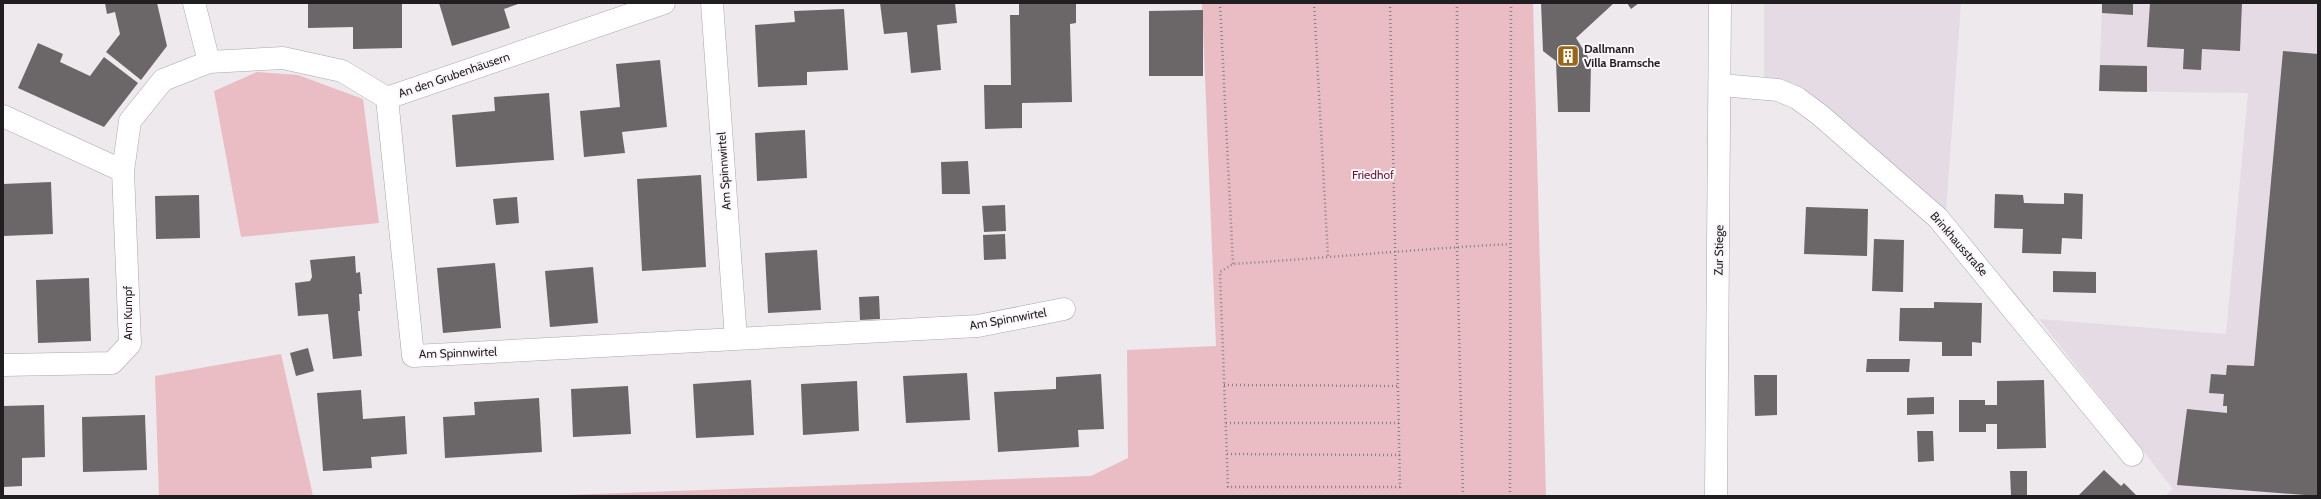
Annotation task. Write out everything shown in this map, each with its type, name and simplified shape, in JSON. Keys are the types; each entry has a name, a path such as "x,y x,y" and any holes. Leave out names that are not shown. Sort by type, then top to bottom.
{"street":[{"path":"194,3 209,62"},
{"name":"An den Grubenhäusern","path":"209,62 283,58 342,71 387,98 664,3"},
{"name":"Am Spinnwirtel","path":"712,3 736,339"},
{"name":"Zur Stiege","path":"1716,496 1721,85 1720,3"},
{"name":"Am Kumpf","path":"3,366 112,363 130,344 123,171 130,121 163,80 209,62"},
{"name":"Brinkhausstraße","path":"1721,85 1778,90 1797,98 1820,115 1938,218 2132,455"},
{"name":"Am Spinnwirtel","path":"387,98 413,356 978,326 1064,309"},
{"path":"3,116 123,171"}],"path":[{"path":"1220,3 1233,264"},
{"path":"1314,3 1328,258"},
{"path":"1390,3 1396,252 1399,386 1400,487 1228,487 1220,272 1233,264 1328,258 1396,252 1457,247 1510,244"},
{"path":"1457,3 1457,247 1463,496"},
{"path":"1510,496 1511,3"},
{"path":"1224,385 1399,386"},
{"path":"1226,423 1399,423"},
{"path":"1227,454 1400,455"}],"shaded area":[{"path":"1764,3 1961,3 1946,211 1809,93 1784,81 1764,79"},
{"path":"2102,3 2318,3 2318,496 2165,496 2173,489 2039,319 2226,334 2248,93 2099,91"}],"green space":[{"name":"Friedhof","path":"1202,3 1533,3 1546,496 539,496 1091,476 1128,458 1127,350 1216,346"},
{"path":"257,72 298,75 363,99 379,223 241,237 214,91"},
{"path":"281,354 313,496 159,496 155,376"}],"building":[{"path":"105,3 157,3 167,46 141,80 106,52 120,34 115,12 107,14"},
{"path":"308,3 402,3 402,48 353,49 353,27 308,28"},
{"path":"439,3 521,3 504,9 510,28 452,46"},
{"path":"880,3 955,3 957,23 937,25 941,70 911,73 907,32 884,34"},
{"path":"1019,3 1076,3 1076,23 1070,24 1072,102 1022,103 1022,128 985,129 984,85 1011,85 1010,15 1019,15"},
{"name":"Dallmann Villa Bramsche","path":"1541,3 1614,3 1576,38 1591,62 1590,112 1558,112 1556,61 1543,51"},
{"name":"Dallmann Villa Bramsche","path":"1627,3 1639,3 1631,9"},
{"path":"2102,3 2133,3 2133,15 2102,13"},
{"path":"2150,3 2242,3 2240,51 2202,49 2201,70 2183,69 2184,49 2147,47"},
{"path":"844,9 848,70 807,72 807,85 758,87 755,25 795,22 794,11"},
{"path":"1203,10 1203,76 1149,76 1149,11"},
{"path":"38,43 63,54 60,62 90,76 104,57 138,83 104,127 18,88"},
{"path":"2283,51 2318,54 2318,496 2177,485 2187,409 2227,413 2227,406 2223,406 2224,394 2209,393 2211,374 2226,375 2227,365 2254,366"},
{"path":"660,60 667,127 622,132 625,153 584,157 580,111 620,107 616,64"},
{"path":"2100,65 2147,66 2147,92 2099,91"},
{"path":"549,93 554,160 456,167 452,115 495,111 494,97"},
{"path":"805,130 807,178 757,181 755,133"},
{"path":"968,161 970,194 942,194 941,162"},
{"path":"701,175 706,267 642,271 637,179"},
{"path":"51,182 53,234 3,236 3,184"},
{"path":"2064,193 2083,194 2082,239 2062,238 2061,254 2022,253 2023,229 1994,228 1995,194 2023,195 2024,203 2064,204"},
{"path":"199,195 200,238 156,239 155,196"},
{"path":"517,197 519,223 496,225 493,199"},
{"path":"1005,205 1006,231 984,232 982,206"},
{"path":"1806,207 1868,209 1867,256 1804,254"},
{"path":"1005,234 1006,259 984,260 983,235"},
{"path":"1874,239 1904,240 1903,292 1872,291"},
{"path":"817,250 821,310 768,313 765,253"},
{"path":"355,256 356,273 360,272 362,294 359,294 360,311 358,311 362,356 333,359 328,314 298,316 295,283 310,281 312,277 310,260"},
{"path":"495,263 501,328 443,333 437,268"},
{"path":"593,267 598,323 550,327 545,271"},
{"path":"2053,271 2096,272 2096,293 2053,292"},
{"path":"89,278 91,341 38,343 36,280"},
{"path":"879,296 880,319 860,320 859,297"},
{"path":"1934,302 1982,303 1981,343 1972,342 1972,356 1942,356 1942,342 1899,341 1900,308 1934,308"},
{"path":"308,348 314,371 296,376 290,353"},
{"path":"1867,359 1910,359 1909,372 1866,372"},
{"path":"967,373 970,420 906,423 903,376"},
{"path":"1101,374 1104,429 1078,430 1079,447 998,452 994,392 1056,389 1056,377"},
{"path":"1754,375 1777,375 1777,415 1755,416"},
{"path":"751,380 754,435 696,438 693,384"},
{"path":"2044,380 2046,448 1997,449 1997,424 1986,424 1986,432 1959,432 1959,400 1985,400 1985,405 1997,405 1997,381"},
{"path":"857,381 859,431 803,435 801,384"},
{"path":"628,386 631,434 573,437 571,389"},
{"path":"361,390 363,419 405,416 407,454 371,457 372,468 323,471 317,393"},
{"path":"1934,397 1934,414 1907,415 1907,398"},
{"path":"539,398 542,452 445,458 443,417 475,415 474,402"},
{"path":"44,405 45,457 22,458 22,486 3,487 3,406"},
{"path":"145,415 147,470 83,472 82,417"},
{"path":"1917,431 1933,431 1934,461 1918,462"},
{"path":"2104,470 2121,486 2124,483 2137,496 2078,496"},
{"path":"2010,471 2027,471 2027,496 2011,496"}],"place":[{"name":"Dallmann Villa Bramsche","path":"1568,56"}]}
